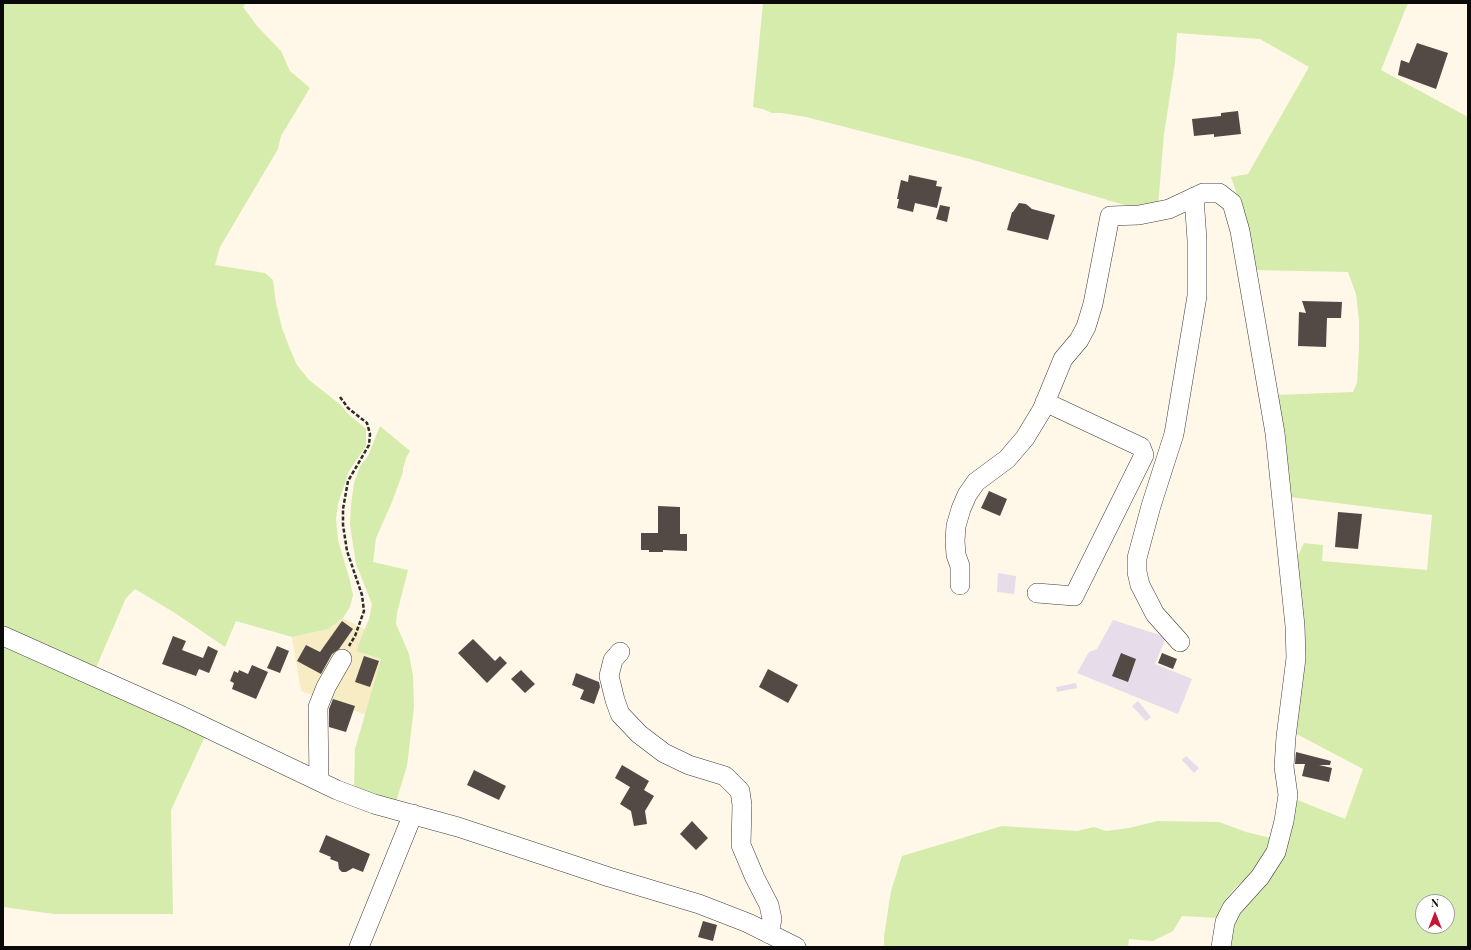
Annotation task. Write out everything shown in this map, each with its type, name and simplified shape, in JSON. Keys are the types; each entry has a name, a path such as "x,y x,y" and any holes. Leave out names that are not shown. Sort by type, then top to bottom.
{"street":[{"path":"960,585 960,566 956,555 955,533 961,510 967,495 976,482 1007,459 1025,438 1042,410 1063,359 1079,340 1086,327 1094,296 1110,216 1139,215 1169,209 1203,193 1218,193 1232,203 1240,231 1275,433 1295,626 1296,652 1284,767 1288,795 1284,821 1276,852 1260,877 1232,908 1225,922 1221,947"},
{"path":"1180,642 1155,614 1140,585 1136,572 1136,558 1174,434 1197,296 1197,240 1194,197"},
{"path":"1037,593 1074,596 1144,456 1141,447 1045,402"},
{"path":"3,636 182,716 337,790 374,804 458,827 609,877 699,904 748,923 796,947"},
{"path":"620,652 613,660 609,676 620,714 639,734 664,753 689,765 725,776 740,791 742,806 741,845 755,878 769,905 772,919 769,934"},
{"path":"319,782 318,707 326,687 342,659"},
{"path":"359,947 413,814"}],"path":[{"path":"340,397 348,408 366,423 370,434 369,445 348,481 343,509 343,525 347,551 358,580 364,611 355,636 342,659"}],"shaded area":[{"path":"998,573 1016,576 1014,594 997,592"},
{"path":"343,618 366,630 356,651 381,659 366,715 301,691 292,637 328,629"},
{"path":"1113,620 1166,637 1155,664 1192,679 1178,714 1077,673 1089,652 1097,649"},
{"path":"1076,683 1077,688 1057,692 1056,687"},
{"path":"1138,701 1151,717 1146,721 1132,706"},
{"path":"1186,756 1199,768 1194,773 1182,760"}],"green space":[{"path":"3,3 246,3 243,7 257,26 281,51 290,71 310,88 281,136 278,149 220,247 215,265 265,273 273,280 276,303 282,328 297,365 309,380 342,406 347,413 366,429 366,446 349,471 338,504 336,519 338,540 353,595 350,607 343,618 328,629 292,637 236,621 225,647 175,613 135,589 126,598 95,670 3,628"},
{"path":"763,3 1408,3 1381,70 1468,117 1468,947 1227,947 1227,937 1245,901 1290,797 1345,819 1363,769 1289,730 1293,566 1304,543 1323,545 1322,561 1427,570 1432,515 1290,497 1275,395 1353,392 1357,383 1359,348 1359,321 1356,294 1348,272 1252,270 1237,195 1231,177 1248,174 1309,67 1260,39 1177,33 1175,63 1164,134 1158,206 1144,208 1121,204 970,159 806,117 772,113 753,107"},
{"path":"380,426 410,451 406,458 403,472 392,502 376,538 373,562 408,570 397,613 396,624 409,654 413,676 414,707 407,766 396,802 354,790 355,749 381,659 356,651 369,619 372,604 356,564 350,525 351,505 354,483 360,466 368,456"},
{"path":"3,642 206,734 171,810 173,914 54,914 3,907"},
{"path":"1157,821 1219,822 1246,832 1271,838 1267,853 1248,877 1234,889 1223,903 1217,918 1182,916 1173,931 1153,941 1129,939 1128,947 884,947 884,936 891,891 902,856 1002,826 1077,831 1094,827 1106,831 1129,828"}],"building":[{"path":"1417,43 1448,53 1436,89 1398,75 1401,60 1409,63"},
{"path":"1238,111 1241,134 1214,137 1214,134 1194,136 1192,119 1221,116 1221,113"},
{"path":"909,175 937,181 936,186 942,187 937,208 915,203 913,212 897,208 899,199 897,199 901,180 908,182"},
{"path":"1019,203 1026,204 1032,209 1055,215 1048,240 1007,230 1012,212"},
{"path":"940,205 950,207 947,222 936,219"},
{"path":"1302,301 1342,302 1341,318 1327,318 1326,347 1298,346 1299,312 1306,313"},
{"path":"989,491 1007,499 1000,516 981,508"},
{"path":"658,506 680,507 680,534 687,534 687,551 663,550 663,552 649,552 649,550 641,550 641,533 658,533"},
{"path":"1338,512 1362,514 1358,549 1335,547"},
{"path":"342,621 353,629 339,649 332,654 321,674 297,661 306,645 320,652"},
{"path":"173,636 186,641 182,650 203,658 208,646 218,651 209,673 199,669 196,676 162,664"},
{"path":"473,639 495,661 500,656 507,663 487,683 458,653"},
{"path":"277,646 289,651 280,673 267,668"},
{"path":"1121,653 1136,659 1128,682 1112,676"},
{"path":"1162,653 1177,659 1173,669 1158,663"},
{"path":"364,656 379,661 370,687 355,682"},
{"path":"252,665 268,672 256,699 232,689 234,683 230,681 234,671 238,673 239,670 248,674"},
{"path":"768,669 798,685 788,703 759,687"},
{"path":"521,670 535,684 525,693 511,679"},
{"path":"576,673 599,682 600,687 594,704 580,699 584,690 572,685"},
{"path":"333,699 355,706 346,732 329,727 329,709"},
{"path":"1296,752 1331,761 1330,765 1319,765 1332,768 1329,782 1302,776 1305,764 1295,764"},
{"path":"622,765 649,781 644,790 654,796 645,811 647,824 634,826 631,811 620,804 630,787 615,778"},
{"path":"474,770 506,786 499,800 467,785"},
{"path":"692,821 708,838 696,850 680,834"},
{"path":"326,835 370,854 363,872 353,868 346,872 342,872 339,869 338,862 319,852"},
{"path":"703,921 717,925 713,941 698,937"}]}
